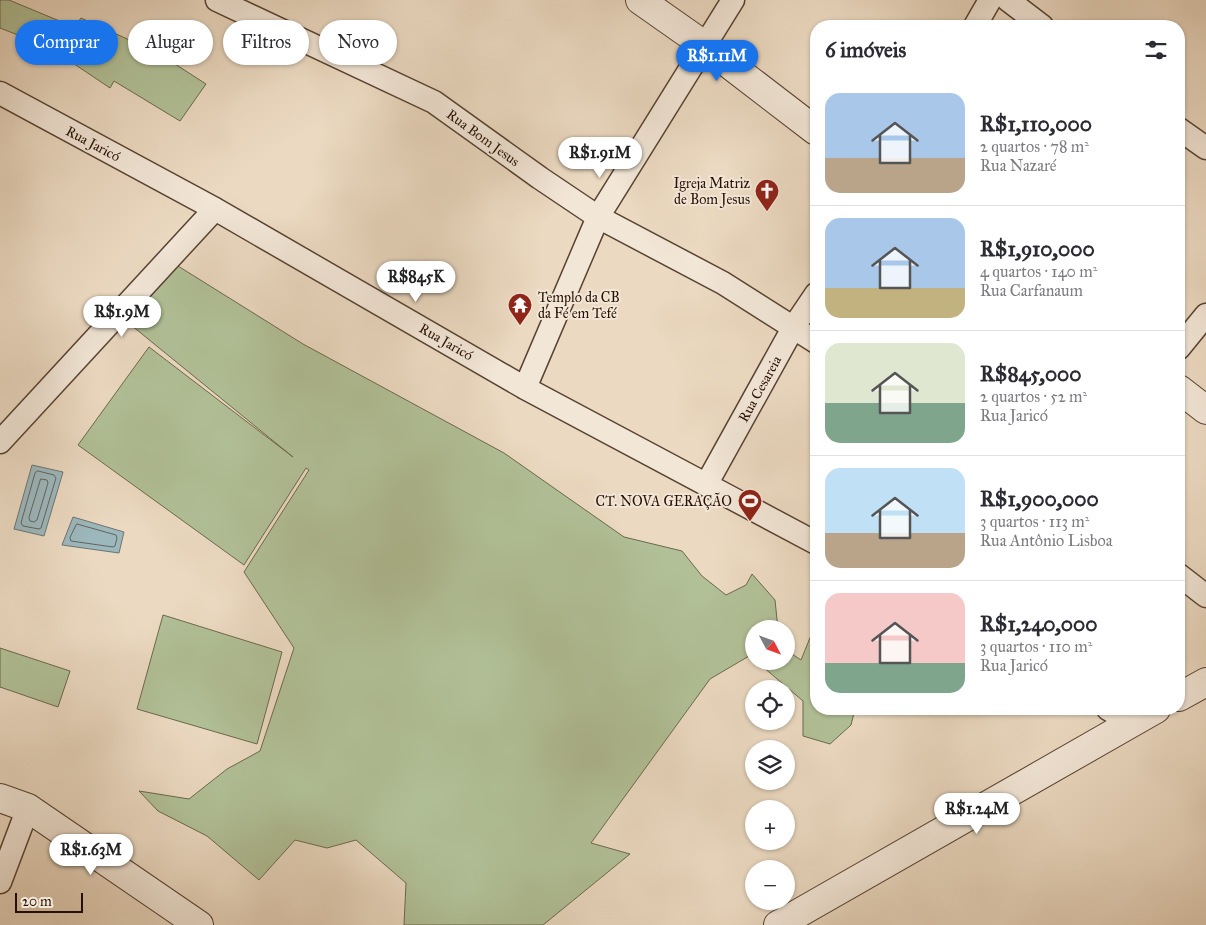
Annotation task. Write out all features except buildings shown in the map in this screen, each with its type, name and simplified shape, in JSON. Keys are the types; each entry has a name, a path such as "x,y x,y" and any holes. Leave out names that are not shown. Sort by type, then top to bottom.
{"street":[{"name":"Rua Bom Jesus","path":"217,0 434,102 598,217 723,283 810,338"},
{"path":"640,0 704,45 810,126"},
{"path":"525,388 598,217 733,0"},
{"path":"979,20 990,0"},
{"path":"1008,0 1034,20"},
{"name":"Rua Jaricó","path":"1,95 216,209 525,388 810,540"},
{"path":"1185,133 1206,148"},
{"path":"0,442 216,209"},
{"name":"Rua Cesareia","path":"706,485 793,328 810,303"},
{"path":"1185,341 1206,315"},
{"path":"1185,394 1206,410"},
{"path":"1185,580 1206,596"},
{"path":"1185,693 1206,682"},
{"path":"778,925 1119,716"},
{"path":"0,798 28,808 197,924"},
{"path":"0,882 28,808"}],"green space":[{"path":"0,0 9,0 57,20 15,20 15,34 0,28"},
{"path":"118,35 128,39 128,65 177,65 206,84 180,121 114,81 110,88 76,65 118,65"},
{"path":"178,266 303,344 504,453 624,537 682,551 702,576 726,595 746,585 752,574 775,600 777,620 745,620 745,658 710,679 591,843 630,854 543,925 404,925 406,883 356,840 327,848 295,840 259,880 207,836 158,811 139,791 189,799 227,769 260,751 294,648 244,572 309,470 306,468 244,565 78,445 149,347 293,457 126,321"},
{"path":"163,615 282,652 257,744 137,709"},
{"path":"810,638 810,715 854,715 851,725 830,744 803,736 803,701 795,694 795,680 778,680 767,670 795,670 795,656 801,660"},
{"path":"0,648 70,671 58,707 0,687"}],"water":[{"path":"32,465 63,472 44,536 14,529"},
{"path":"73,517 124,532 119,553 62,545"}],"place":[{"name":"Igreja Matriz de Bom Jesus","path":"767,212"},
{"name":"Templo da CB da Fé em Tefé","path":"520,326"},
{"name":"CT. NOVA GERAÇÃO","path":"750,522"}]}
